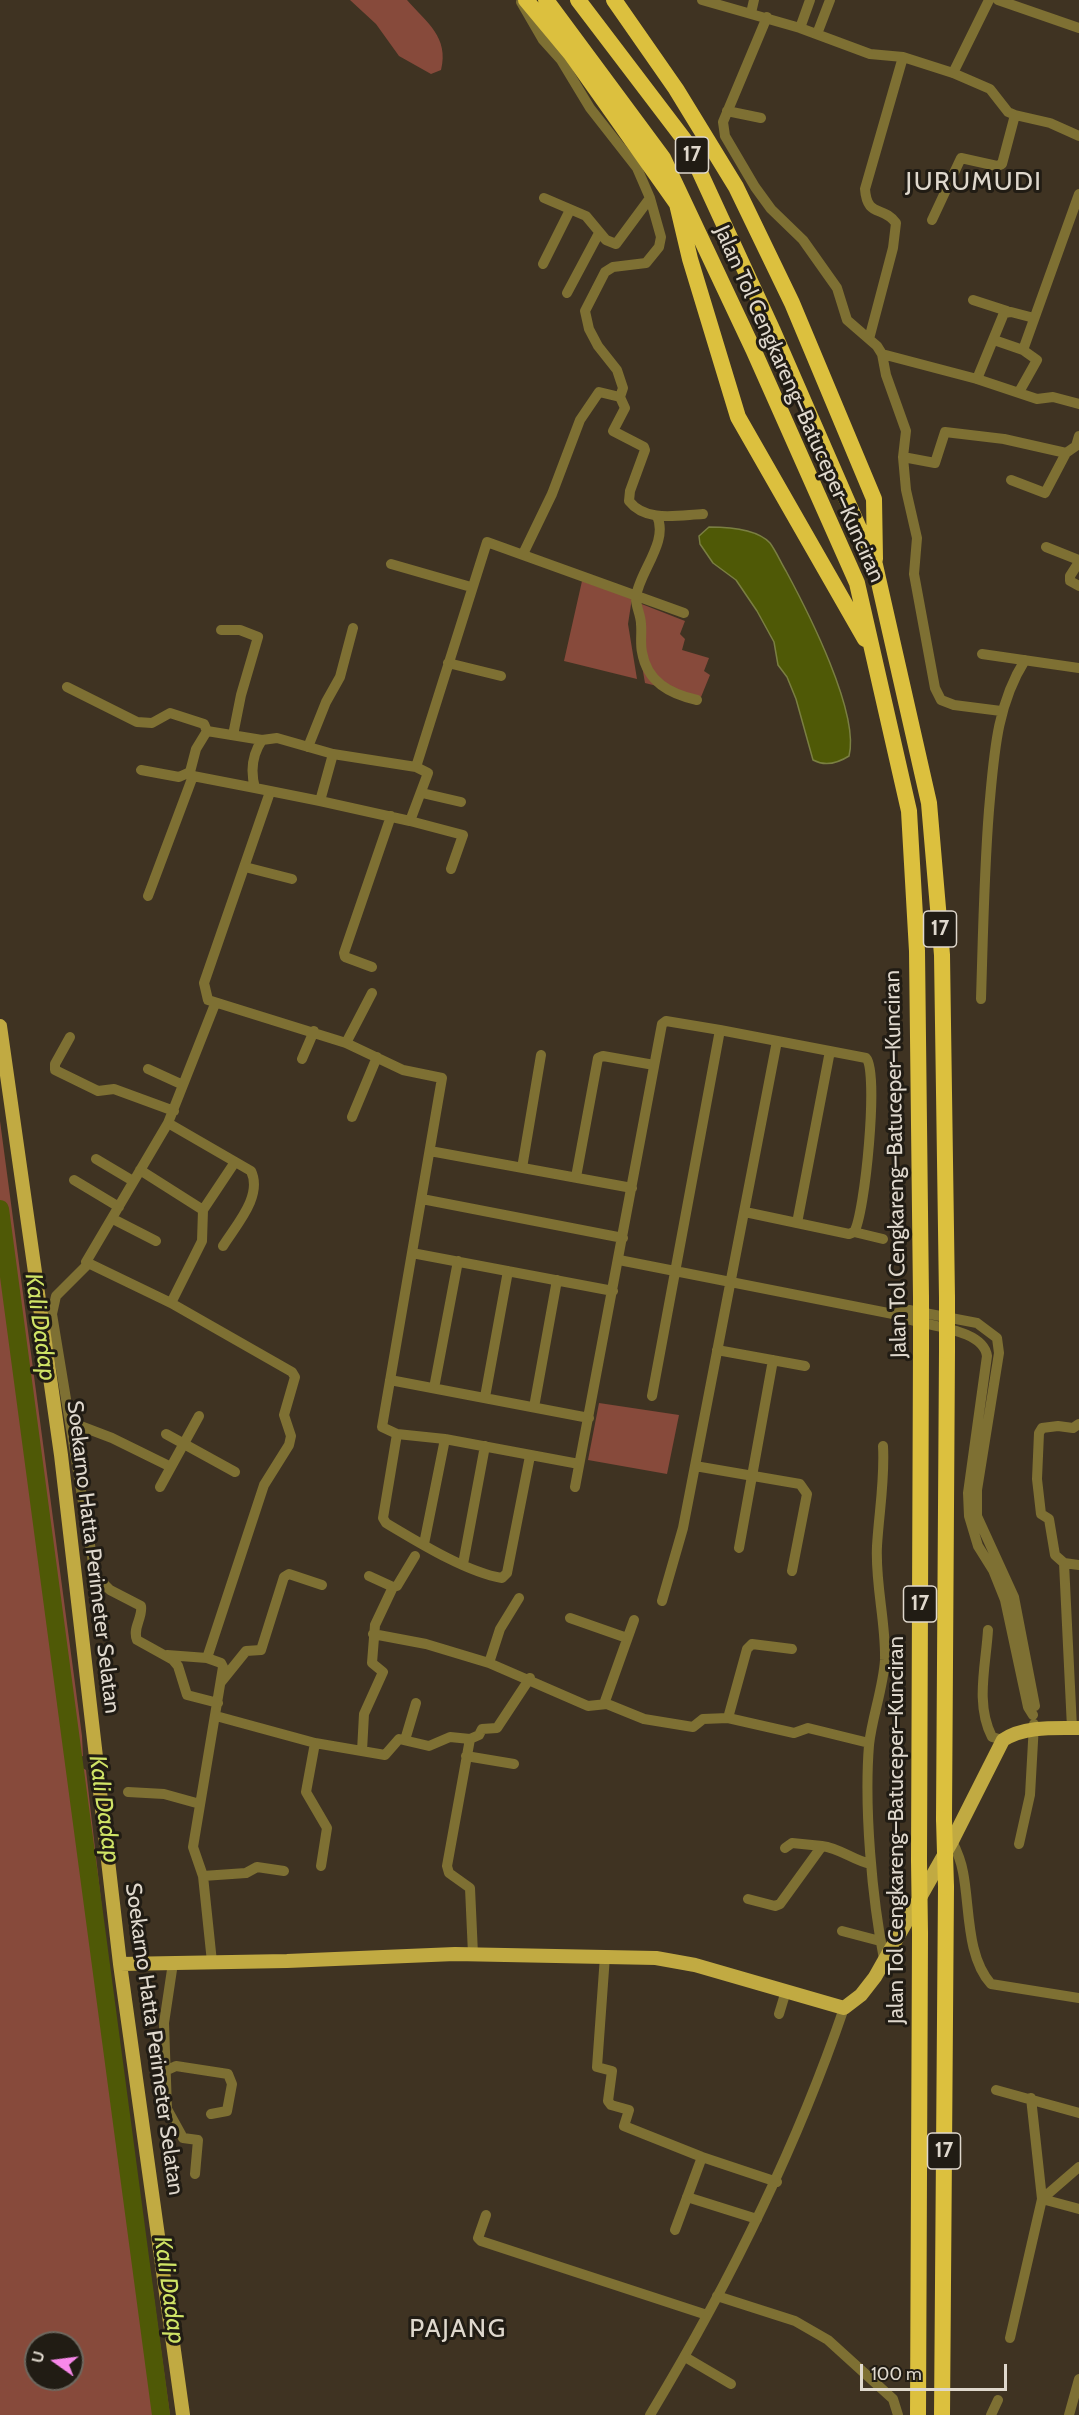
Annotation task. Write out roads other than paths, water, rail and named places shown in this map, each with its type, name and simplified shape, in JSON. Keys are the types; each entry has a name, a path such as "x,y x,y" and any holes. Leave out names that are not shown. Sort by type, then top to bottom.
{"highway":[{"path":"526,0 571,54 677,204 690,259 738,417 838,596 873,652"},
{"name":"Jalan Tol Cengkareng–Batuceper–Kunciran","path":"546,0 663,158 753,349 857,583 909,811 916,951 921,1298 918,2415"},
{"name":"Jalan Tol Cengkareng–Batuceper–Kunciran","path":"578,0 686,142 773,331 875,566 929,803 942,955 947,1298 942,2415"},
{"path":"614,0 676,89 736,187 792,303 874,499 875,566"}],"main road":[{"name":"Soekarno Hatta Perimeter Selatan","path":"0,1026 61,1455 120,1964 183,2415"},
{"path":"120,1964 473,1954 568,1958 605,1956 656,1958 686,1963 844,2008 861,1995 884,1959 952,1841 1003,1740 1014,1733 1035,1729 1075,1728"}],"street":[{"path":"518,0 543,40 561,60 590,108 637,168 650,198 661,237 659,247 646,263 613,267 604,272 585,311 589,329 598,346 617,369 622,388 620,397 625,408 613,432 644,447 645,450 630,491 629,501 634,507 657,516 703,514"},
{"path":"702,0 767,17 870,54 903,57 952,74 990,89 1008,112 1015,116 1050,123 1079,136"},
{"path":"751,13 754,0"},
{"path":"800,28 810,0"},
{"path":"817,34 830,0"},
{"path":"952,74 989,0"},
{"path":"998,0 1079,28"},
{"path":"767,17 723,122 724,136 755,187 771,208 803,240 837,288 847,320 882,354 886,375 906,431 903,457 906,490 917,538 914,574 935,688 940,700 954,705 1001,711"},
{"path":"869,339 893,248 896,223 891,217 872,209 866,202 865,189 903,57"},
{"path":"727,111 761,118"},
{"path":"932,220 960,158 997,166 1002,164 1015,116"},
{"path":"1023,350 1079,194"},
{"path":"544,198 586,216 606,240 616,244 650,198"},
{"path":"543,264 570,210"},
{"path":"567,293 599,233"},
{"path":"973,300 1034,318"},
{"path":"977,379 1006,311"},
{"path":"994,340 1023,350 1037,360 1037,364 1019,392"},
{"path":"882,354 977,379 1037,399 1053,398 1079,404"},
{"path":"523,554 552,494 585,411 599,392 620,397"},
{"path":"903,457 935,464 945,432 1004,439 1066,453"},
{"path":"1011,480 1045,493 1066,453 1076,446 1079,436"},
{"path":"657,516 659,521 655,548 636,597 642,624 641,650 645,668 662,686 677,696 697,700"},
{"path":"416,766 487,542 684,613"},
{"path":"1046,547 1079,561 1070,576 1070,581 1079,586"},
{"path":"391,564 471,587"},
{"path":"308,747 326,702 340,677 353,628"},
{"path":"221,630 240,630 258,637 241,696 233,735"},
{"path":"982,654 1079,668"},
{"path":"981,999 986,854 995,740 1001,711 1015,675 1025,660"},
{"path":"448,663 501,676"},
{"path":"67,687 137,722 152,723 170,713 204,724 207,731"},
{"path":"207,731 262,740 278,738 333,754 416,766 428,773 410,821"},
{"path":"148,896 191,774 196,749 207,731"},
{"path":"255,788 251,766 256,749 262,740"},
{"path":"320,801 333,754"},
{"path":"141,770 179,777 191,774 391,816 463,835 451,869"},
{"path":"270,792 204,983 208,1000 346,1043 403,1070 442,1078 382,1427 397,1434 445,1439 579,1464"},
{"path":"422,793 461,802"},
{"path":"372,968 345,957 344,953 391,816"},
{"path":"245,867 292,879"},
{"path":"346,1043 372,993"},
{"path":"207,1658 264,1485 289,1444 291,1436 284,1415 295,1377 292,1372 171,1303 88,1264 86,1259 168,1123 215,1004"},
{"path":"575,1487 614,1291 663,1022 720,1030 866,1058 872,1069 870,1138 854,1232"},
{"path":"652,1396 720,1030"},
{"path":"302,1059 314,1032"},
{"path":"70,1037 55,1064 55,1070 98,1091 114,1089 174,1111"},
{"path":"662,1601 683,1528 777,1041"},
{"path":"797,1223 831,1051"},
{"path":"522,1168 541,1055"},
{"path":"576,1177 598,1058 603,1056 654,1065"},
{"path":"352,1117 377,1057"},
{"path":"148,1069 183,1085"},
{"path":"168,1123 251,1171 256,1185 255,1192 223,1246"},
{"path":"430,1151 632,1188"},
{"path":"96,1159 133,1181"},
{"path":"171,1303 200,1248 203,1210 235,1162"},
{"path":"140,1170 203,1210"},
{"path":"74,1180 119,1207"},
{"path":"422,1199 623,1238"},
{"path":"745,1212 883,1239"},
{"path":"112,1219 156,1241"},
{"path":"412,1252 614,1291"},
{"path":"619,1260 893,1314 909,1310 977,1323 997,1338 999,1353 977,1490 977,1516 1014,1597 1035,1707 1030,1795 1019,1844"},
{"path":"434,1388 458,1261"},
{"path":"88,1264 53,1302 52,1314 95,1575 110,1590 141,1606 142,1615 136,1627 137,1640 167,1655 178,1666 187,1695 218,1703"},
{"path":"485,1397 508,1271"},
{"path":"534,1407 557,1280"},
{"path":"717,1350 805,1366"},
{"path":"739,1548 773,1360"},
{"path":"390,1380 589,1418"},
{"path":"160,1487 199,1416"},
{"path":"70,1422 112,1437 171,1467"},
{"path":"1079,1424 1073,1428 1058,1426 1042,1428 1039,1433 1037,1479 1039,1507 1041,1514 1049,1519 1056,1555 1064,1563 1079,1565"},
{"path":"166,1434 236,1472"},
{"path":"397,1434 383,1518 386,1523 463,1564 495,1577 502,1578 507,1573 530,1456"},
{"path":"424,1544 445,1439"},
{"path":"463,1564 485,1446"},
{"path":"883,1446 885,1475 877,1548 885,1642 884,1677 869,1743 872,1864 884,1959"},
{"path":"695,1466 800,1484 806,1488 807,1494 792,1571"},
{"path":"362,1751 364,1714 383,1672 372,1663 374,1634 393,1587 401,1582 415,1556"},
{"path":"1064,1563 1075,1728"},
{"path":"220,1682 246,1651 261,1650 284,1577 289,1574 322,1585"},
{"path":"369,1576 393,1587"},
{"path":"489,1663 500,1629 519,1598"},
{"path":"570,1618 627,1638"},
{"path":"604,1704 634,1620"},
{"path":"988,1630 982,1680 984,1709 992,1737 1003,1740"},
{"path":"374,1634 426,1644 489,1663 530,1678 588,1706 615,1705 644,1719 680,1726 697,1726 703,1719 728,1719 794,1733 808,1728 869,1743"},
{"path":"728,1719 747,1649 752,1644 792,1649"},
{"path":"167,1655 207,1658 221,1663 218,1703 193,1847 203,1876 212,1962"},
{"path":"473,1954 470,1888 449,1873 447,1866 466,1756 470,1739 486,1727 497,1728 530,1678"},
{"path":"405,1740 416,1703"},
{"path":"216,1716 315,1743 385,1755 399,1739 429,1746 450,1737 470,1739"},
{"path":"315,1743 306,1792 327,1828 321,1866"},
{"path":"466,1756 514,1764"},
{"path":"128,1792 164,1794 200,1804"},
{"path":"952,1841 963,1870 972,1936 985,1977 991,1984 1079,1998"},
{"path":"785,1848 792,1843 822,1846 847,1854 860,1862 872,1864"},
{"path":"748,1899 775,1906 780,1904 822,1846"},
{"path":"203,1876 246,1873 257,1867 284,1871"},
{"path":"842,1931 880,1941"},
{"path":"605,1956 597,2067 612,2071 609,2103 629,2109 624,2124 626,2128 777,2182"},
{"path":"173,1963 164,2023 167,2109 183,2138 198,2140 195,2174"},
{"path":"779,2014 786,1991"},
{"path":"650,2415 685,2357 777,2182 822,2074 844,2008"},
{"path":"165,2071 176,2066 228,2074 232,2084 227,2111 211,2114"},
{"path":"996,2090 1079,2113"},
{"path":"1010,2338 1042,2199 1031,2098"},
{"path":"675,2230 702,2157"},
{"path":"1042,2199 1079,2168"},
{"path":"687,2197 757,2219"},
{"path":"1042,2199 1079,2210"},
{"path":"486,2215 478,2238 481,2241 707,2315"},
{"path":"717,2296 795,2321 819,2333 893,2399 898,2415"},
{"path":"685,2357 731,2384"},
{"path":"1069,2415 1079,2379"},
{"path":"991,2415 998,2400"}],"waterway":[{"name":"Kali Dadap","path":"0,1209 161,2415"}],"district":[{"name":"JURUMUDI","path":"974,182"},
{"name":"PAJANG","path":"458,2329"}]}
